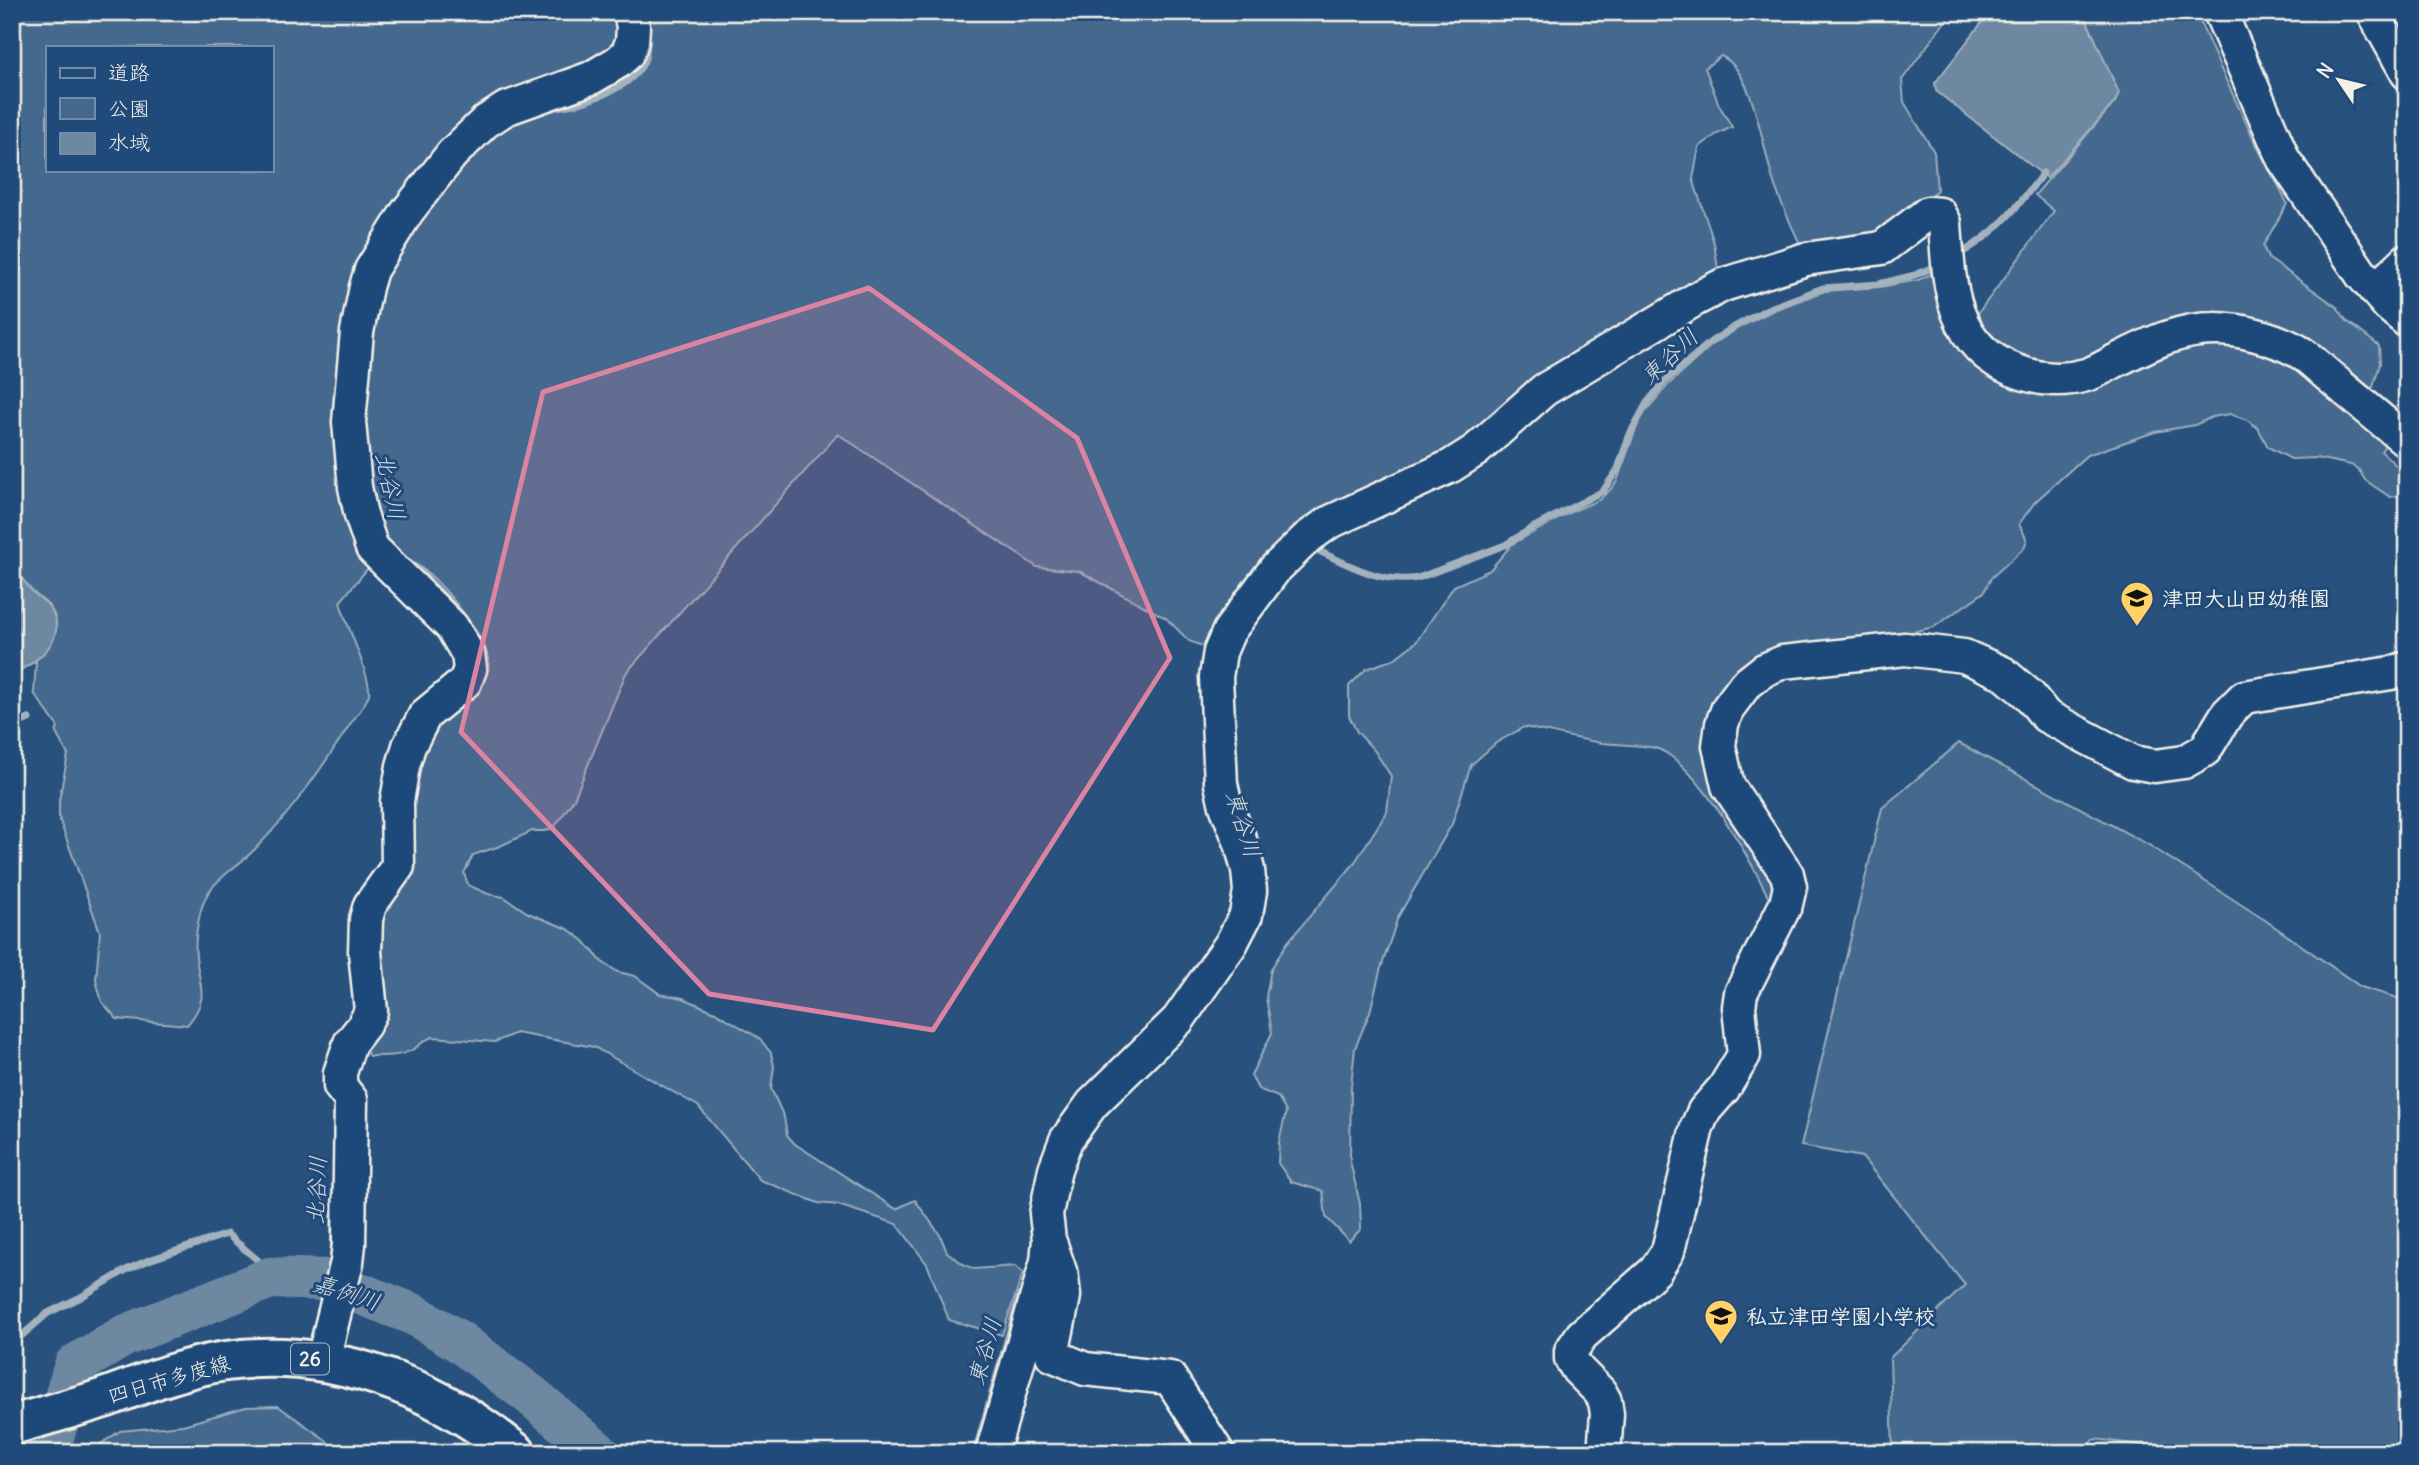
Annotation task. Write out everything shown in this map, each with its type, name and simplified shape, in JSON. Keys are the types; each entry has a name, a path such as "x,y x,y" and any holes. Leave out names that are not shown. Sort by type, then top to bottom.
{"main road":[{"name":"四日市多度線","path":"17,1424 89,1403 176,1372 223,1361 270,1356 323,1360 381,1375 442,1404 502,1441 516,1453"}],"street":[{"path":"323,1360 347,1262 351,1100 340,1086 340,1073 350,1043 371,1011 365,952 366,919 370,905 398,866 397,801 409,746 425,715 465,682 470,669 468,654 452,627 372,548 361,515 355,487 349,422 356,345 366,287 371,270 407,212 452,154 485,122 505,109 591,78 618,62 627,54 632,42 630,12"},
{"path":"2220,12 2284,160 2362,275 2407,321"},
{"path":"2373,12 2407,73"},
{"path":"1219,1453 1170,1378 1085,1369 1052,1355 1064,1296 1062,1277 1049,1240 1046,1214 1055,1169 1066,1140 1092,1104 1178,1020 1231,944 1245,915 1250,891 1248,870 1221,784 1216,677 1220,652 1229,631 1275,569 1307,538 1328,523 1451,466 1476,450 1544,390 1696,299 1723,285 1806,259 1882,248 1928,213 1940,214 1945,223 1948,266 1956,309 1966,334 1981,351 2004,367 2033,378 2059,380 2088,375 2159,339 2186,331 2216,329 2246,334 2275,341 2299,351 2407,442"},
{"path":"2375,290 2407,260"},
{"path":"1604,1453 1607,1413 1605,1401 1600,1392 1578,1370 1571,1359 1571,1351 1582,1335 1655,1271 1668,1251 1697,1127 1704,1111 1724,1088 1744,1055 1739,1007 1741,993 1786,904 1790,887 1787,874 1728,786 1723,768 1719,746 1723,724 1728,708 1745,685 1763,670 1783,662 1905,649 1964,656 2003,673 2030,696 2046,716 2133,762 2155,766 2184,762 2205,750 2227,714 2244,697 2407,668"},
{"path":"992,1453 1046,1261 1049,1240"}],"highlighted area":[{"path":"869,288 1077,438 1170,658 933,1030 709,994 461,732 543,392"}],"green space":[{"path":"12,12 626,12 623,52 501,106 369,264 360,540 368,568 340,602 366,676 369,694 294,805 269,835 208,893 200,915 196,941 201,999 187,1025 117,1019 102,1002 96,980 100,932 59,818 59,800 68,755 56,733 58,727 34,693 36,661 12,674"},
{"path":"644,12 1564,12 1574,15 1595,12 1952,12 1902,80 1904,102 1934,152 1937,190 1897,231 1804,253 1774,183 1756,113 1742,77 1732,64 1721,56 1705,68 1719,105 1732,127 1699,147 1693,179 1714,243 1720,281 1470,449 1351,507 1210,649 1189,641 1166,618 1079,571 1037,567 838,434 626,673 574,799 554,828 532,831 473,855 464,873 468,885 488,894 504,897 528,913 568,929 584,941 602,962 618,972 635,976 660,994 683,998 715,1012 759,1038 771,1053 774,1066 771,1089 784,1117 787,1135 795,1144 896,1209 915,1200 940,1235 947,1252 963,1264 974,1269 1015,1266 1023,1273 1002,1335 949,1320 927,1264 897,1224 838,1205 818,1203 760,1180 698,1106 594,1047 516,1033 495,1042 433,1037 409,1052 392,1056 369,1056 366,1051 380,1031 388,1008 379,936 390,900 413,862 415,848 412,801 423,749 434,726 479,687 486,678 489,667 483,644 459,608 430,575 390,546 377,518 366,449 366,409 368,369 379,299 387,273 399,251 445,186 483,143 497,131 520,118 585,104 616,91 635,78 647,61 649,50"},
{"path":"2083,12 2196,12 2236,102 2287,204 2263,246 2268,258 2337,307 2347,321 2379,346 2380,364 2373,387 2363,392 2248,324 2073,370 2006,358 1973,320 2054,211 2035,195 2115,102 2118,93"},
{"path":"1938,271 1998,374 2142,357 2209,340 2274,351 2389,441 2381,451 2407,476 2407,497 2390,497 2365,480 2359,470 2351,465 2316,458 2291,459 2268,447 2258,428 2247,420 2230,414 2212,417 2195,425 2155,432 2087,455 2035,502 2019,524 2027,540 2024,548 1991,578 1984,592 1934,627 1902,634 1796,647 1712,715 1772,874 1776,891 1771,904 1722,816 1688,772 1671,756 1655,748 1602,743 1524,727 1496,743 1471,765 1452,824 1398,917 1370,1012 1355,1048 1351,1086 1350,1161 1360,1204 1361,1229 1349,1241 1326,1217 1323,1191 1291,1182 1278,1163 1279,1142 1286,1112 1278,1097 1258,1089 1251,1075 1272,1033 1266,997 1271,969 1287,943 1353,865 1387,812 1391,776 1374,750 1357,732 1349,716 1349,686 1366,669 1394,659 1416,642 1454,586 1490,570 1512,544 1599,500 1610,490 1617,481 1639,421 1668,385 1712,345 1774,310 1825,291 1880,287 1918,280"},
{"path":"1959,743 2149,845 2265,920 2361,987 2407,1001 2407,1453 2202,1453 2095,1439 2079,1453 1893,1453 1890,1358 1965,1285 1862,1157 1801,1146 1882,808"},
{"path":"278,1406 326,1440 337,1453 57,1453 79,1444 99,1445 120,1431 183,1425 246,1407"}],"water":[{"path":"1990,12 2083,12 2119,93 2115,102 2047,178 1936,91 1935,83"},
{"path":"12,564 32,591 51,609 56,620 56,630 48,649 40,657 12,674"}],"waterway":[{"name":"北谷川","path":"555,106 599,96 627,82 637,72 643,59 645,44"},
{"name":"東谷川","path":"1956,256 2004,220 2043,173"},
{"name":"東谷川","path":"1310,547 1362,571 1404,579 1418,578 1505,545 1603,491 1618,469 1630,434 1647,403 1665,381 1712,341 1767,309 1823,288 1879,284 1915,275 1939,265"},
{"name":"北谷川","path":"410,565 422,573 457,610"},
{"name":"北谷川","path":"480,647 484,654 484,672"},
{"path":"12,726 29,719"},
{"name":"北谷川","path":"326,1280 333,1259 334,1217"},
{"path":"12,1344 48,1313 126,1270 227,1234 261,1263 270,1278"},
{"name":"嘉例川","path":"44,1453 50,1447 75,1365 124,1336 270,1278 326,1280 415,1315 460,1342 532,1396 599,1453"},
{"name":"東谷川","path":"975,1453 1020,1295 1026,1293"}],"place":[{"name":"津田大山田幼稚園","path":"2137,628"},
{"name":"私立津田学園小学校","path":"1721,1346"}]}
